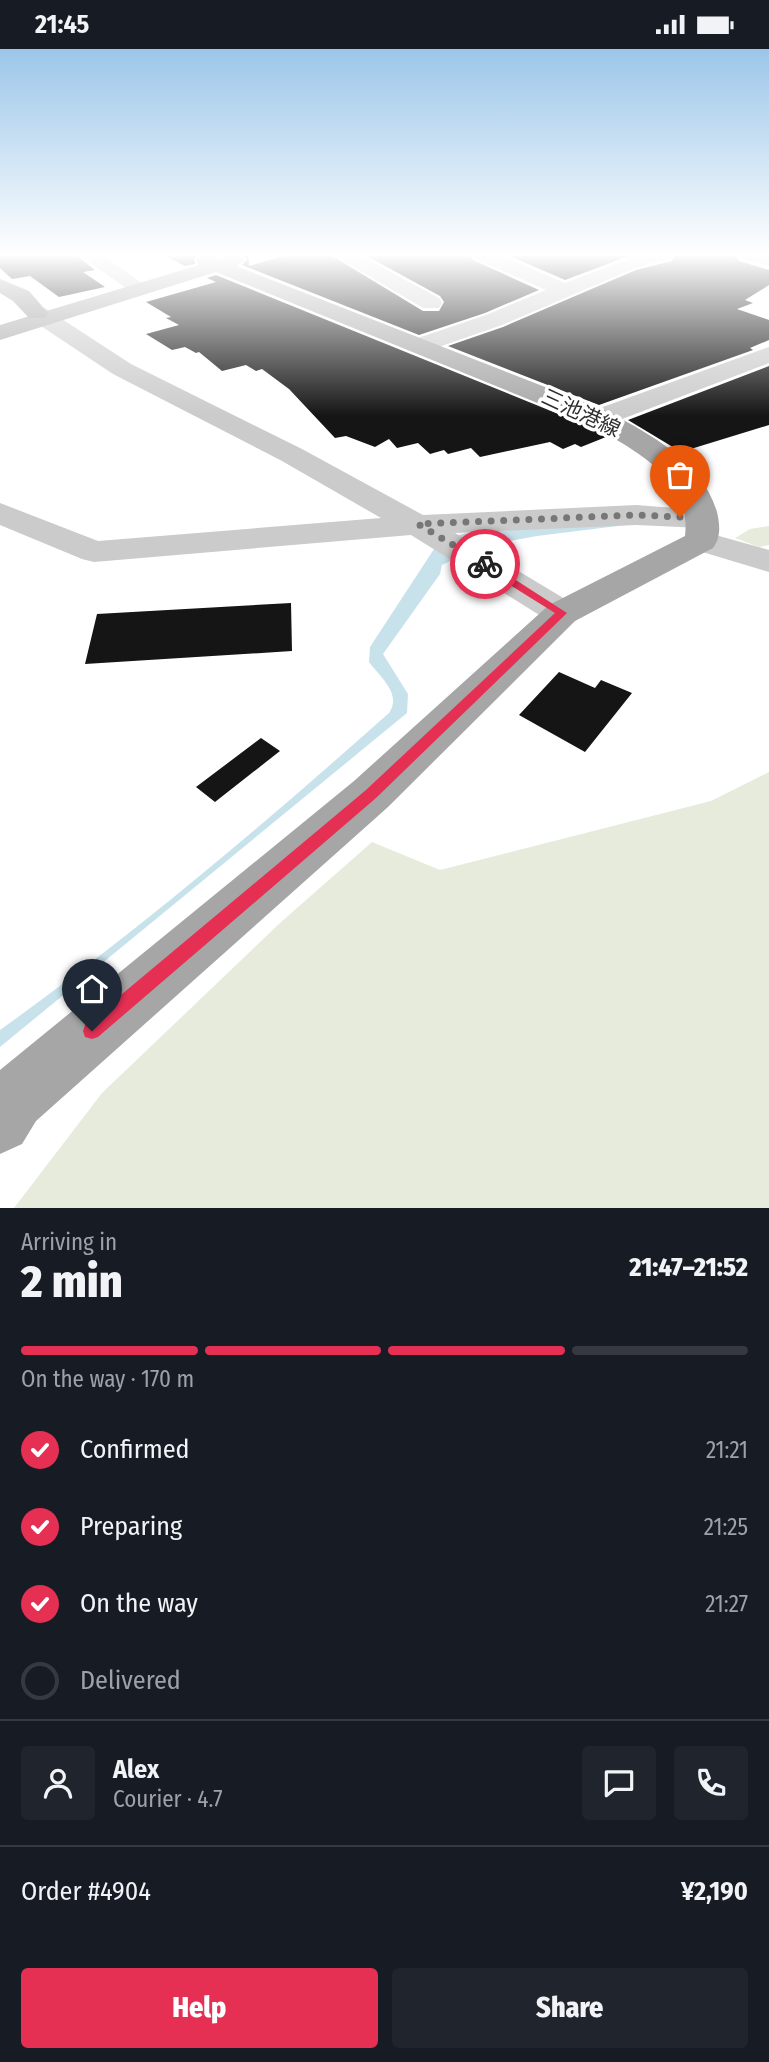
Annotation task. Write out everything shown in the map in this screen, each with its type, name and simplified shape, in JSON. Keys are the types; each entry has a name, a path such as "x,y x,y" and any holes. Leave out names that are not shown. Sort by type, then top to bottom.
{"highway":[{"path":"22,308 42,317"},
{"path":"33,308 42,317"}],"main road":[{"path":"0,333 66,308"},
{"path":"0,324 42,317 70,308"},
{"name":"三池港線","path":"337,308 599,418 652,449 677,470 694,496 702,530"},
{"path":"0,1122 14,1099 371,794 562,613 702,530"}],"street":[{"path":"421,345 521,308"},
{"path":"42,317 122,369 292,455 432,533 562,613"},
{"path":"599,418 769,353"},
{"path":"0,513 94,552 432,533 636,515 702,530 769,561"}],"shaded area":[{"path":"769,526 769,545 759,547 735,538 750,529"},
{"path":"769,772 769,1208 14,1208 102,1093 280,923 372,842 440,870 711,801"}],"water":[{"path":"642,523 482,546 442,565 440,574 383,654 408,694 407,713 0,1047 0,1030 101,955 199,877 389,713 392,693 369,662 370,647 434,549 459,535 472,532"}],"building":[{"path":"156,308 298,308 588,426 606,437 581,447 575,444 563,449 550,442 480,457 471,448 448,454 444,450 430,454 418,443 397,448 389,439 375,447 346,436 335,438 289,389 262,369 256,371 246,365 222,371 199,352 185,347 172,350 146,334 179,325 166,318 171,317"},
{"path":"351,308 418,308 423,311 439,311 441,308 497,308 485,313 419,335"},
{"path":"547,308 739,308 737,309 769,320 769,340 750,348 753,350 599,405 448,346"},
{"path":"769,366 769,425 681,452 628,420"},
{"path":"291,603 292,651 85,664 97,614"},
{"path":"559,672 595,688 601,680 632,693 585,752 519,715"},
{"path":"261,738 280,751 215,802 196,787"}],"way so far":[{"path":"485,564 418,524 636,515 680,517"}],"route":[{"path":"92,1031 371,794 562,613 485,564"}]}
